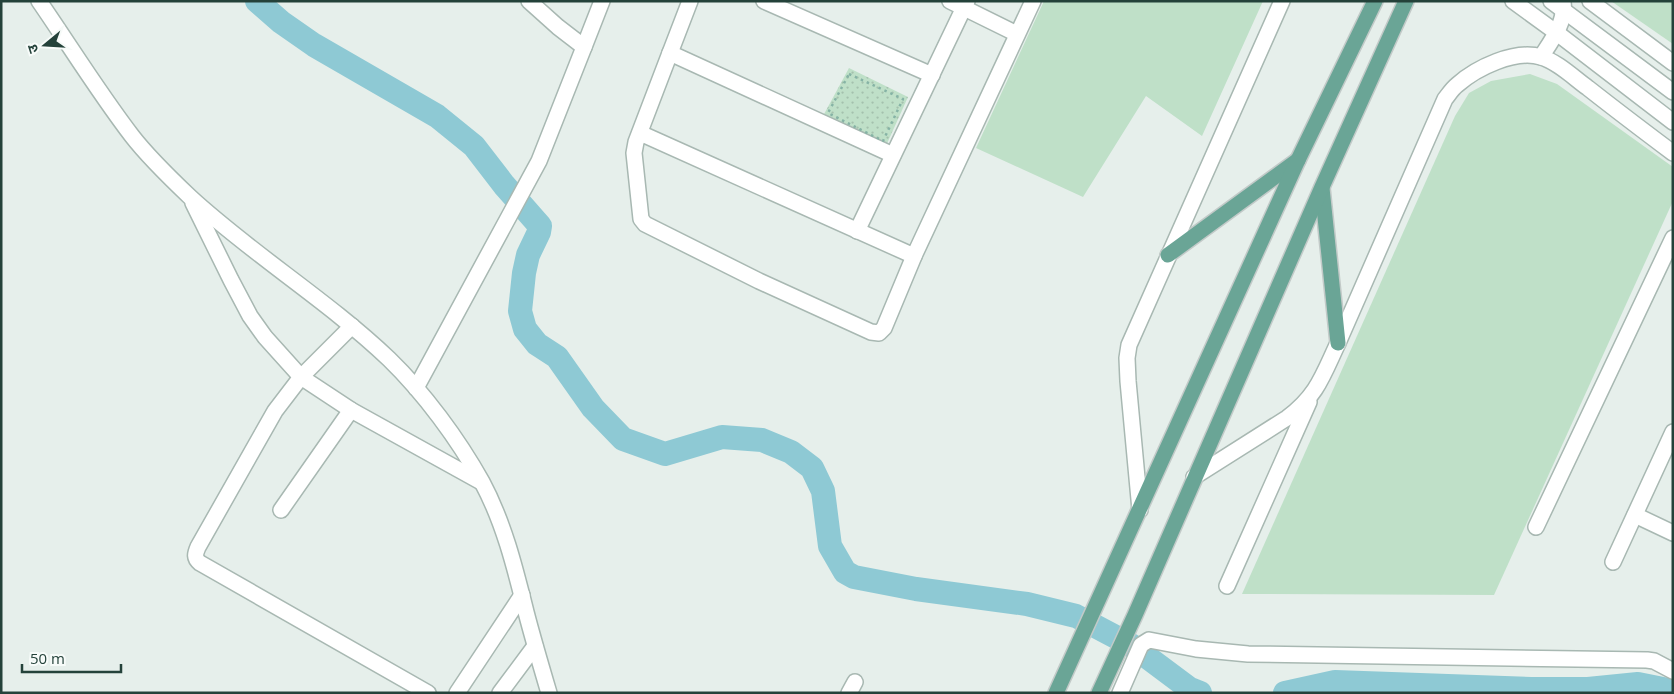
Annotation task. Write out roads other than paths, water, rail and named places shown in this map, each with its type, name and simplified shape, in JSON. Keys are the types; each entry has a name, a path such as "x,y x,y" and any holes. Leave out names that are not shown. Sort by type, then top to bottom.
{"main road":[{"path":"1056,693 1298,160 1375,1"},
{"path":"1099,693 1406,1"},
{"path":"1168,256 1298,160"},
{"path":"1322,187 1338,343"}],"street":[{"path":"39,1 133,137 161,168 218,221 352,326 390,360 416,388 455,440 482,483 504,534 549,693"},
{"path":"529,1 558,28 584,47"},
{"path":"416,388 539,162 602,1"},
{"path":"690,1 634,153 641,219 645,224 759,280 871,332 879,333 884,328 914,256 1033,1"},
{"path":"764,1 932,74"},
{"path":"950,1 966,5 1018,34"},
{"path":"1140,510 1127,358 1129,345 1282,1"},
{"path":"1513,1 1671,121 1658,142"},
{"path":"1551,1 1564,6 1673,92"},
{"path":"1590,1 1673,63"},
{"path":"857,231 966,5"},
{"path":"1542,57 1557,33 1564,6"},
{"path":"670,53 893,155"},
{"path":"1227,586 1311,397 1322,379 1445,99 1456,86 1478,69 1503,60 1527,55 1542,57 1554,63 1673,153"},
{"path":"640,133 914,256"},
{"path":"190,197 250,316 265,337 301,377 352,410 482,483"},
{"path":"1536,527 1671,248"},
{"path":"352,326 301,377 275,411 198,547 195,554 196,559 428,693"},
{"path":"1194,477 1287,418 1301,408 1311,397"},
{"path":"281,510 352,410"},
{"path":"1613,562 1673,432"},
{"path":"1635,515 1673,533"},
{"path":"457,693 522,595"},
{"path":"1120,693 1141,645 1150,640 1196,649 1248,654 1640,659 1654,661 1673,671"},
{"path":"500,693 535,646"}],"waterway":[{"path":"257,1 281,22 314,45 437,116 474,146 504,185 540,226 528,255 524,273 520,311 525,329 537,344 557,357 593,408 623,439 665,454 722,437 762,440 791,452 812,468 823,491 830,546 845,572 854,577 916,589 1027,604 1076,616 1131,645 1190,689 1200,693"},
{"path":"1285,693 1335,682 1531,689 1588,689 1638,684 1673,691"}]}
